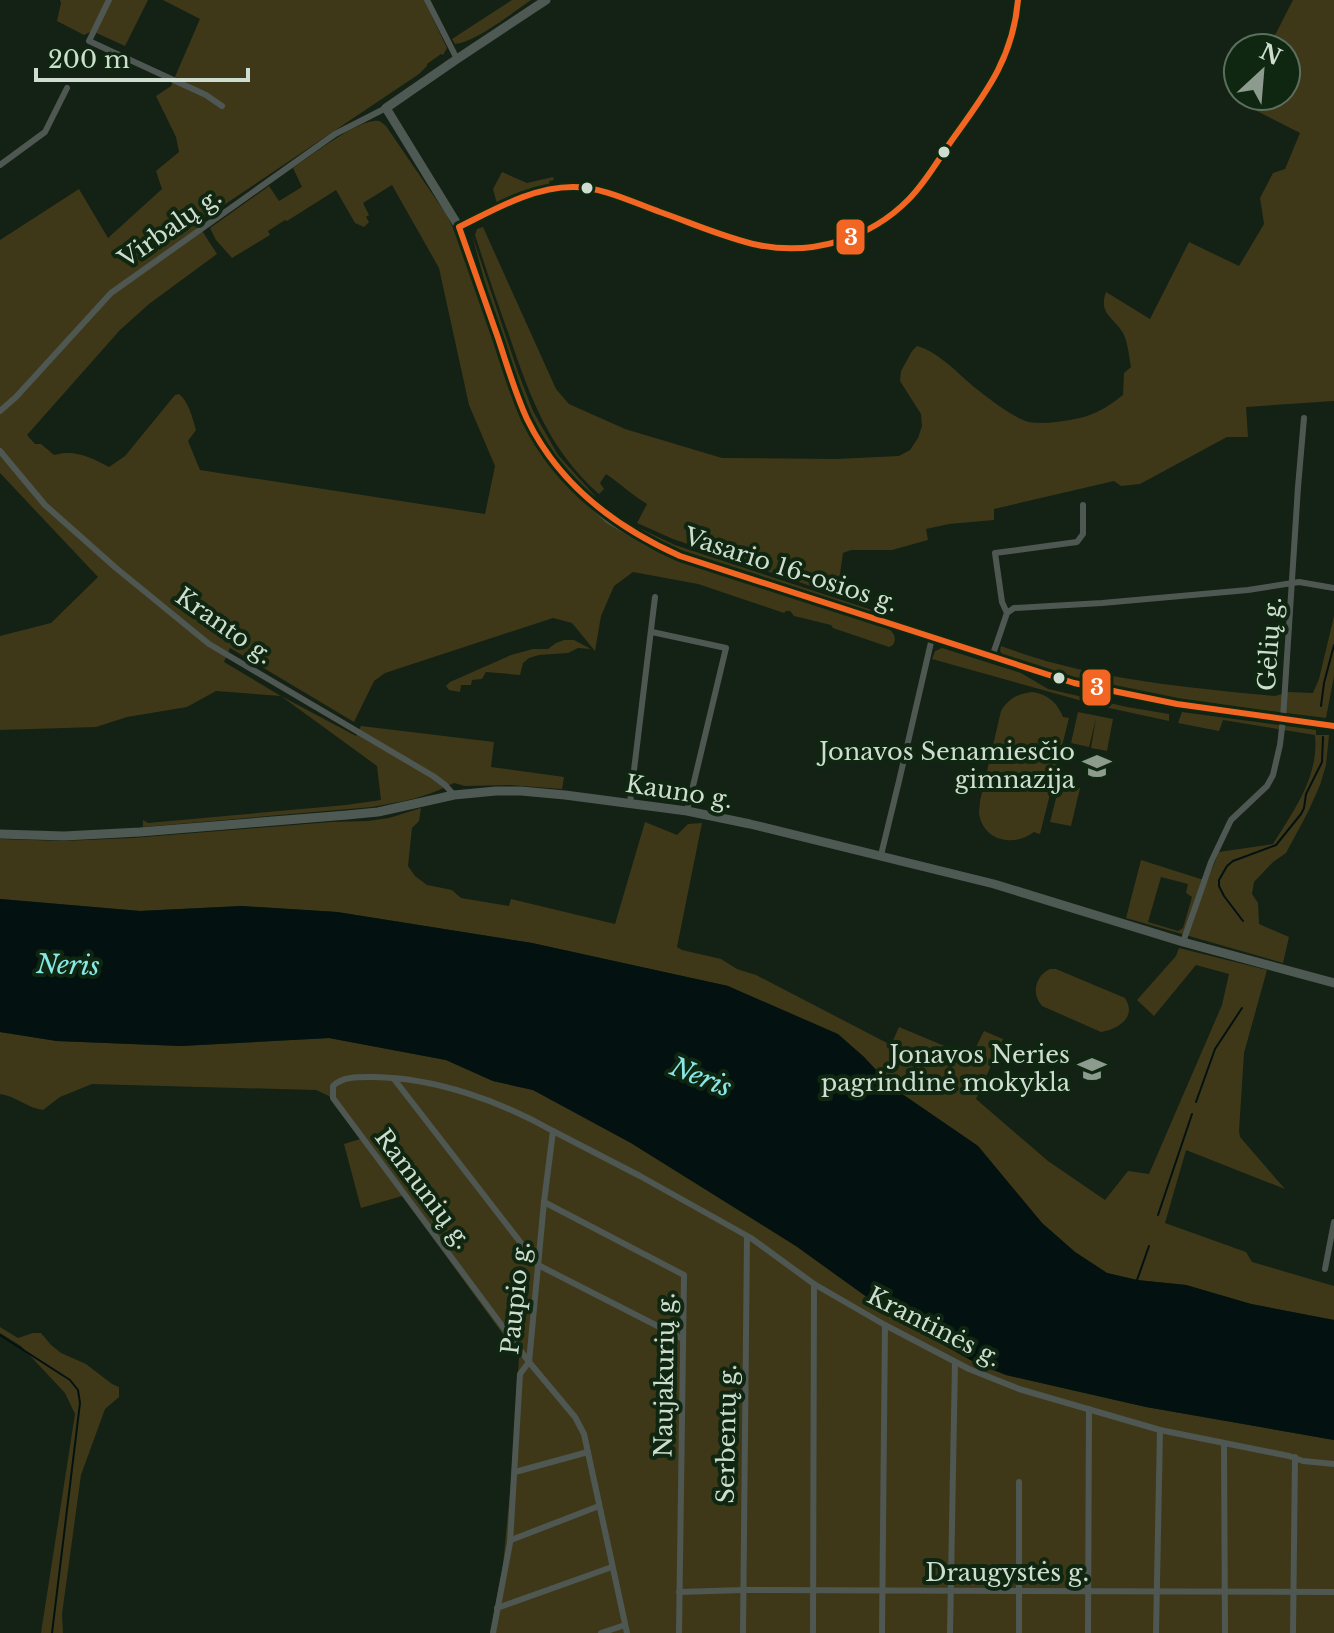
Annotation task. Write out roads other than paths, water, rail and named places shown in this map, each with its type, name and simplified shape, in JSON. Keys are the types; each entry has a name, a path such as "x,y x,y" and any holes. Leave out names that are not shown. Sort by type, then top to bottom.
{"main road":[{"path":"386,108 546,0"},
{"name":"Vasario 16-osios g.","path":"386,108 459,227 525,415 553,462 572,485 628,531 671,553 1065,681 1191,706 1334,726"},
{"name":"Kauno g.","path":"0,834 64,836 334,816 378,812 475,792 521,791 630,803 687,811 881,855 1006,887 1183,942 1334,983"}],"street":[{"path":"109,0 89,41 206,95 222,106"},
{"path":"427,0 457,59"},
{"path":"459,227 529,195 574,187 608,193 739,239 774,248 815,247 854,237 886,219 911,197 971,114 1010,48 1018,15 1018,0"},
{"path":"0,165 45,132 67,88"},
{"name":"Virbalų g.","path":"0,411 111,293 335,134 386,108"},
{"name":"Gėlių g.","path":"1183,942 1211,862 1231,820 1267,786 1280,745 1304,418"},
{"name":"Kranto g.","path":"0,451 45,505 209,644 433,776 454,795"},
{"path":"1007,613 1002,602 995,553 1077,542 1083,534 1083,505"},
{"path":"992,657 1007,613 1014,608 1219,593 1291,583 1334,588"},
{"path":"630,803 655,597"},
{"path":"652,632 726,648 687,811"},
{"path":"881,855 932,638"},
{"name":"Ramunių g.","path":"394,1079 342,1079 333,1086 333,1098 529,1362"},
{"path":"394,1079 449,1088 502,1106 553,1131"},
{"path":"394,1079 538,1265 683,1339"},
{"name":"Paupio g.","path":"493,1633 511,1540 520,1374 529,1362 553,1131"},
{"name":"Krantinės g.","path":"553,1131 747,1236 814,1284 955,1362 1019,1389 1160,1430 1303,1461 1334,1464"},
{"name":"Naujakurių g.","path":"544,1202 684,1275 679,1633"},
{"path":"1325,1269 1334,1222"},
{"name":"Serbentų g.","path":"743,1633 747,1236"},
{"path":"813,1633 814,1284"},
{"path":"882,1633 885,1325"},
{"path":"529,1362 575,1417 584,1434 627,1633"},
{"path":"950,1633 955,1362"},
{"path":"1088,1633 1089,1409"},
{"path":"1156,1633 1160,1430"},
{"path":"1224,1444 1225,1633"},
{"path":"515,1472 588,1452"},
{"path":"1293,1633 1295,1457"},
{"path":"1019,1482 1019,1633"},
{"path":"511,1540 599,1506"},
{"path":"497,1608 612,1567"},
{"name":"Draugystės g.","path":"679,1592 1334,1592"},
{"path":"601,1633 625,1625"}],"water":[{"name":"Neris","path":"0,899 140,911 242,906 337,912 532,943 728,986 838,1034 892,1087 978,1146 1042,1223 1075,1252 1107,1273 1137,1280 1186,1285 1251,1304 1334,1320 1334,1440 1146,1407 1006,1375 974,1362 896,1318 796,1246 631,1143 533,1090 493,1081 446,1060 329,1038 181,1046 57,1041 0,1032"}],"waterway":[{"path":"1321,706 1334,645"},
{"path":"1243,921 1224,896 1219,880 1233,861 1276,845 1301,814 1306,794 1322,762 1323,737"},
{"path":"1196,1102 1215,1049 1242,1008"},
{"path":"1158,1215 1192,1114"},
{"path":"1136,1283 1149,1246"},
{"path":"0,1335 70,1380 78,1390 80,1403 52,1633"}],"place":[{"name":"Jonavos Senamiesčio gimnazija","path":"1097,766"},
{"name":"Jonavos Neries pagrindinė mokykla","path":"1092,1069"}]}
